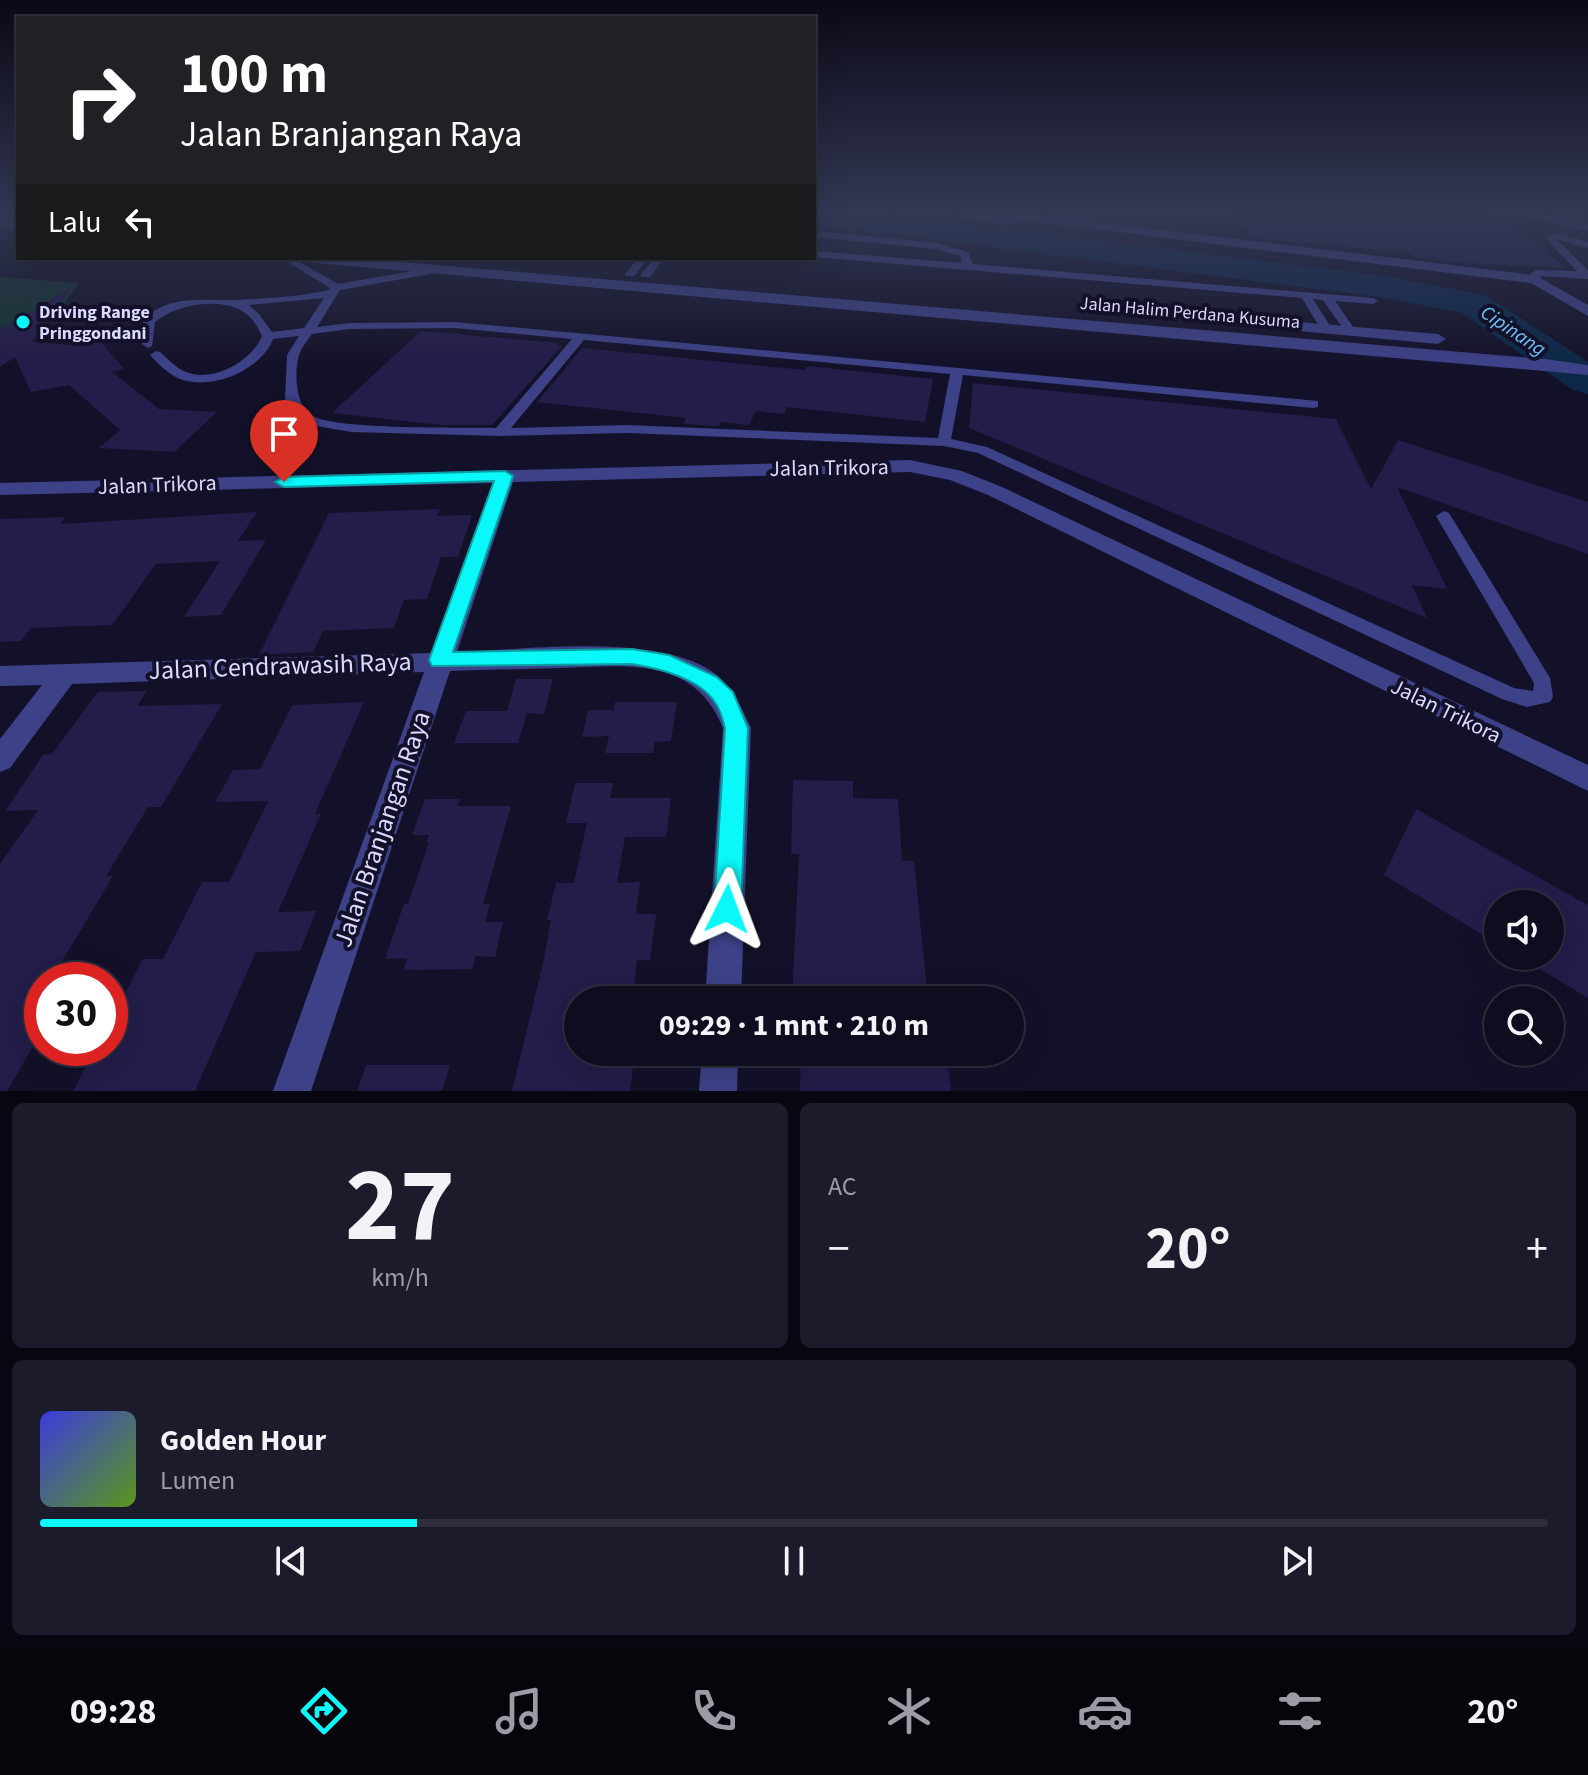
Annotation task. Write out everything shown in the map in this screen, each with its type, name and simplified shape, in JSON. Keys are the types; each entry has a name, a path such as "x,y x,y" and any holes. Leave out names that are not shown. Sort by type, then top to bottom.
{"street":[{"name":"Jalan Halim Perdana Kusuma","path":"441,265 1588,370"},
{"name":"Jalan Halim Perdana Kusuma","path":"448,265 638,275 1326,329 1582,354"},
{"path":"1366,265 1425,273 1453,271 1535,279 1588,311"},
{"name":"Jalan Trikora","path":"0,489 910,466 955,475 995,491 1588,779"},
{"name":"Jalan Branjangan Raya","path":"292,1091 505,476"},
{"name":"Jalan Cendrawasih Raya","path":"0,676 632,656 662,661 690,672 710,683 725,698 737,728 724,986"},
{"path":"0,760 65,674"},
{"path":"718,1091 719,1066"}],"lane":[{"path":"296,265 334,290"},
{"path":"268,336 263,349 254,357 210,376 184,376 152,349 148,325 159,314 189,304 307,298 428,265"},
{"path":"638,275 641,265"},
{"path":"638,275 650,265"},
{"path":"1008,265 1153,282 1373,301"},
{"path":"1535,279 1536,273 1587,274"},
{"path":"334,290 293,355 291,399 297,410 310,421 351,428 500,432 627,429 944,442 982,450 1509,694 1527,699 1543,697 1543,683 1444,516"},
{"path":"1306,296 1326,329"},
{"path":"1327,298 1350,331"},
{"path":"231,303 254,315 268,336"},
{"path":"268,336 422,323 1313,404"},
{"path":"500,432 579,339"},
{"path":"944,442 957,372"}],"green space":[{"name":"Driving Range Pringgondani","path":"0,277 79,283 57,314 0,352"}],"building":[{"path":"1504,265 1562,265 1566,268"},
{"path":"74,285 32,342 82,346 100,341 124,369 112,372 159,409 217,412 174,452 99,448 120,430 69,385 31,392 15,357 0,367 0,330"},
{"path":"421,331 559,343 557,345 562,346 492,425 441,425 332,413"},
{"path":"582,348 933,379 925,422 787,407 784,414 756,411 749,425 720,422 719,426 683,424 686,418 537,402"},
{"path":"973,383 1336,419 1371,489 1398,440 1588,502 1588,554 1397,487 1447,589 1412,585 1427,618 969,428"},
{"path":"440,509 437,516 472,515 458,557 441,557 427,599 404,600 394,628 323,631 313,652 259,655 329,513"},
{"path":"257,512 238,541 266,540 221,615 184,617 220,561 156,564 112,625 31,628 21,641 0,642 0,519 65,517 60,524"},
{"path":"516,679 553,679 544,714 527,713 518,743 454,743 466,711 507,711"},
{"path":"147,691 137,706 222,704 161,807 148,807 106,876 113,876 62,962 24,962 24,1062 7,1091 0,1091 0,864 38,810 5,811 43,755 52,754 98,692"},
{"path":"364,702 315,814 321,814 278,912 316,911 300,951 256,952 195,1091 73,1091 86,1066 128,1066 128,988 143,959 163,959 202,882 229,882 268,801 215,802 233,770 260,769 292,705"},
{"path":"615,702 677,702 671,741 655,742 653,753 605,753 609,736 582,737 588,710 614,710"},
{"path":"793,780 853,781 853,798 898,799 902,861 914,861 927,986 793,986 799,854 791,854"},
{"path":"575,783 613,783 610,798 671,798 666,837 625,837 617,883 640,882 636,914 656,914 650,960 637,960 634,986 564,986 564,1066 633,1066 630,1091 512,1091 543,963 551,920 547,920 556,883 574,883 587,823 566,823"},
{"path":"425,799 460,799 457,806 511,806 483,904 490,904 485,922 503,922 495,957 476,956 472,969 404,970 407,958 385,959 429,842 426,842 429,835 412,835"},
{"path":"1416,809 1561,890 1484,890 1484,936 1384,875"},
{"path":"1564,892 1588,905 1588,998 1541,970 1564,970"},
{"path":"366,1065 450,1065 442,1091 357,1091"},
{"path":"801,1066 948,1066 951,1091 800,1091"}],"waterway":[{"name":"Cipinang","path":"1211,265 1386,287 1474,304 1588,381"}],"place":[{"name":"Driving Range Pringgondani","path":"23,322"}],"route":[{"path":"284,482 505,476 440,660 632,656 662,661 710,683 725,698 737,728 727,909"}]}
